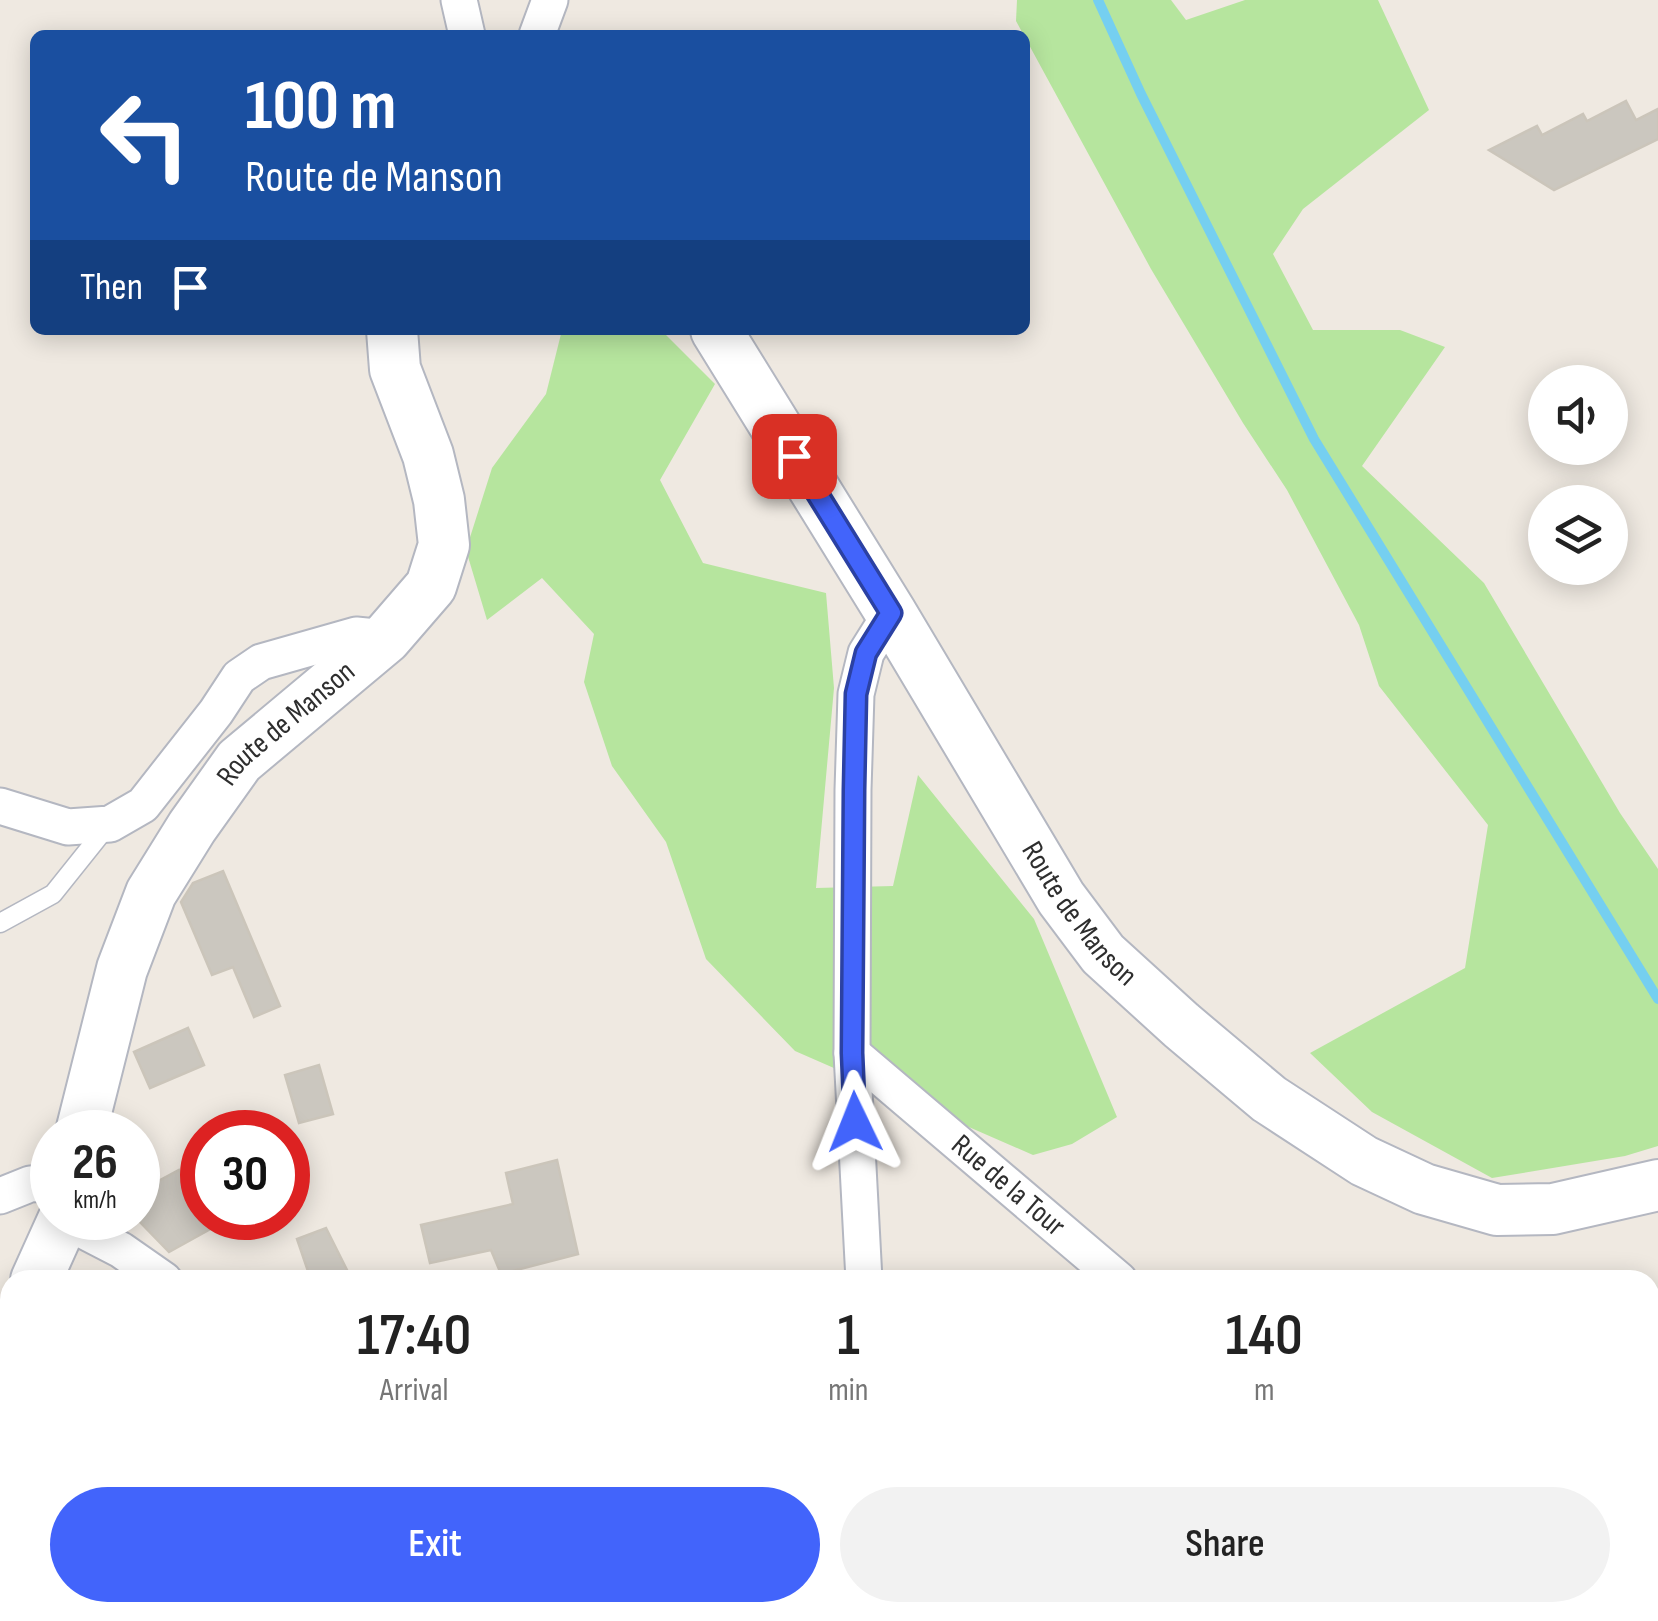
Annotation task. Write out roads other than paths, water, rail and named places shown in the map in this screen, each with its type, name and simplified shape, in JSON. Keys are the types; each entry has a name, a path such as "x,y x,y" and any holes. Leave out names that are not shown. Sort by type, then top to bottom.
{"street":[{"path":"459,0 466,30"},
{"path":"539,30 550,0"},
{"name":"Route de Manson","path":"86,1110 122,968 151,894 192,827 240,761 386,638 432,586 444,545 439,500 428,455 395,369 392,335"},
{"name":"Route de Manson","path":"719,335 891,613 1060,898 1103,954 1181,1025 1269,1099 1364,1162 1424,1189 1497,1210 1553,1209 1658,1185"},
{"path":"863,1270 852,1053 856,694 866,653 891,613"},
{"path":"0,806 68,827 110,824 143,805 216,712 239,676 261,662 356,634 386,638"},
{"name":"Rue de la Tour","path":"852,1053 1106,1270"},
{"path":"0,1196 30,1184"},
{"path":"39,1270 49,1240"},
{"path":"108,1240 150,1270"}],"lane":[{"path":"0,923 53,894 110,824"}],"waterway":[{"path":"1098,0 1314,439 1658,999"}]}
